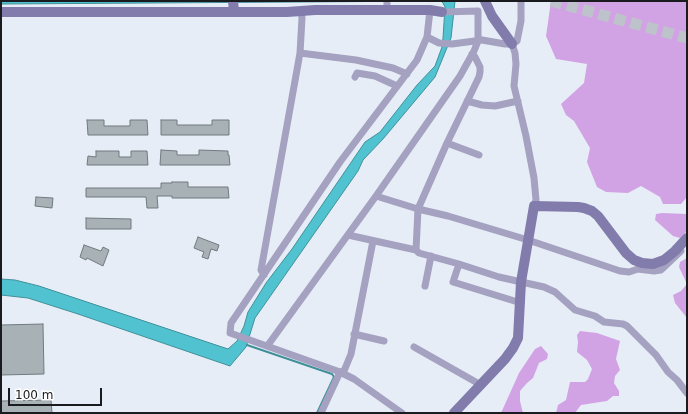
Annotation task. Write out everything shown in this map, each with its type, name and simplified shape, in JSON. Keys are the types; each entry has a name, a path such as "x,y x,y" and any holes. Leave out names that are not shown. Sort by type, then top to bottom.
{"street":[{"path":"454,413 505,359 514,348 518,338 521,282 536,200 534,178 514,86 516,64 515,53 512,44 492,16 485,1"},
{"path":"427,37 439,43 452,44 478,41 512,44 517,41 521,22 521,1"},
{"path":"1,12 233,7 301,12 387,6 442,12 478,11 478,41 460,76 268,346"},
{"path":"402,413 354,379 340,372 230,332 231,324 340,162 417,60 427,37 430,10"},
{"path":"264,275 261,270 300,53 301,12"},
{"path":"300,53 356,60 393,68 406,74"},
{"path":"416,250 418,209 480,72 475,57 472,54"},
{"path":"355,77 357,73 375,76 397,86"},
{"path":"467,101 482,105 495,106 518,101"},
{"path":"447,143 479,155"},
{"path":"376,196 528,240 612,270 624,272 638,269 654,271 661,270 678,255 687,244 686,239"},
{"path":"534,206 578,207 592,211 598,216 626,253 634,260 642,263 653,264 664,260 686,239"},
{"path":"348,235 416,250 419,253 499,277 544,287 555,292 575,310 595,316 604,322 627,326 656,355 668,372 677,380 687,393"},
{"path":"321,413 340,372 344,371 351,354 373,241"},
{"path":"425,286 431,256"},
{"path":"459,264 453,282 521,303"},
{"path":"354,334 384,341"},
{"path":"414,347 481,385"}],"shaded area":[{"path":"551,1 687,1 687,197 681,204 663,204 660,197 641,186 628,193 606,192 597,187 587,162 590,148 574,121 566,115 561,104 584,83 587,64 556,59 546,36"},
{"path":"656,214 687,214 687,231 680,238 673,236 655,220"},
{"path":"687,258 687,284 679,267 680,262"},
{"path":"687,284 687,318 675,303 673,295 681,291"},
{"path":"580,331 597,333 620,341 616,359 620,370 615,376 614,383 619,391 619,396 613,396 607,401 581,405 575,413 556,413 558,405 566,400 570,382 585,382 588,379 592,369 587,360 577,352 577,335"},
{"path":"541,346 548,354 547,359 539,363 533,378 520,391 520,401 523,413 501,413 519,373 535,349"}],"water":[{"path":"1,1 441,1 1,4"},
{"path":"441,1 455,1 451,38 435,77 383,139 363,160 358,171 255,318 246,347 230,366 28,298 1,295 1,279 15,280 39,286 228,349 237,341 244,326 248,312 266,283 292,249 365,142 380,132 417,85 435,66 442,47 443,38 445,7"}],"building":[{"path":"87,120 104,120 104,126 130,126 130,120 147,120 148,135 88,135"},
{"path":"161,120 177,120 177,125 212,125 212,120 229,120 229,135 161,135"},
{"path":"161,150 177,151 177,155 199,155 199,150 228,151 230,165 160,165"},
{"path":"96,151 119,151 119,157 131,157 131,151 147,151 148,165 87,165 88,156 96,157"},
{"path":"188,182 188,187 228,187 229,198 172,198 172,196 157,196 158,208 147,208 146,197 86,197 86,188 161,188 161,183"},
{"path":"36,197 53,198 52,208 35,206"},
{"path":"86,218 131,219 131,229 86,229"},
{"path":"198,237 219,245 217,251 211,249 208,259 202,257 204,252 194,248"},
{"path":"84,245 101,251 103,247 109,250 103,266 87,258 86,260 80,257"},
{"path":"43,324 44,374 1,375 1,325"},
{"path":"51,400 52,413 1,413 1,401"}],"waterway":[{"path":"247,345 332,374 334,377 317,413"}],"tunnel":[{"path":"551,1 687,38"}]}
